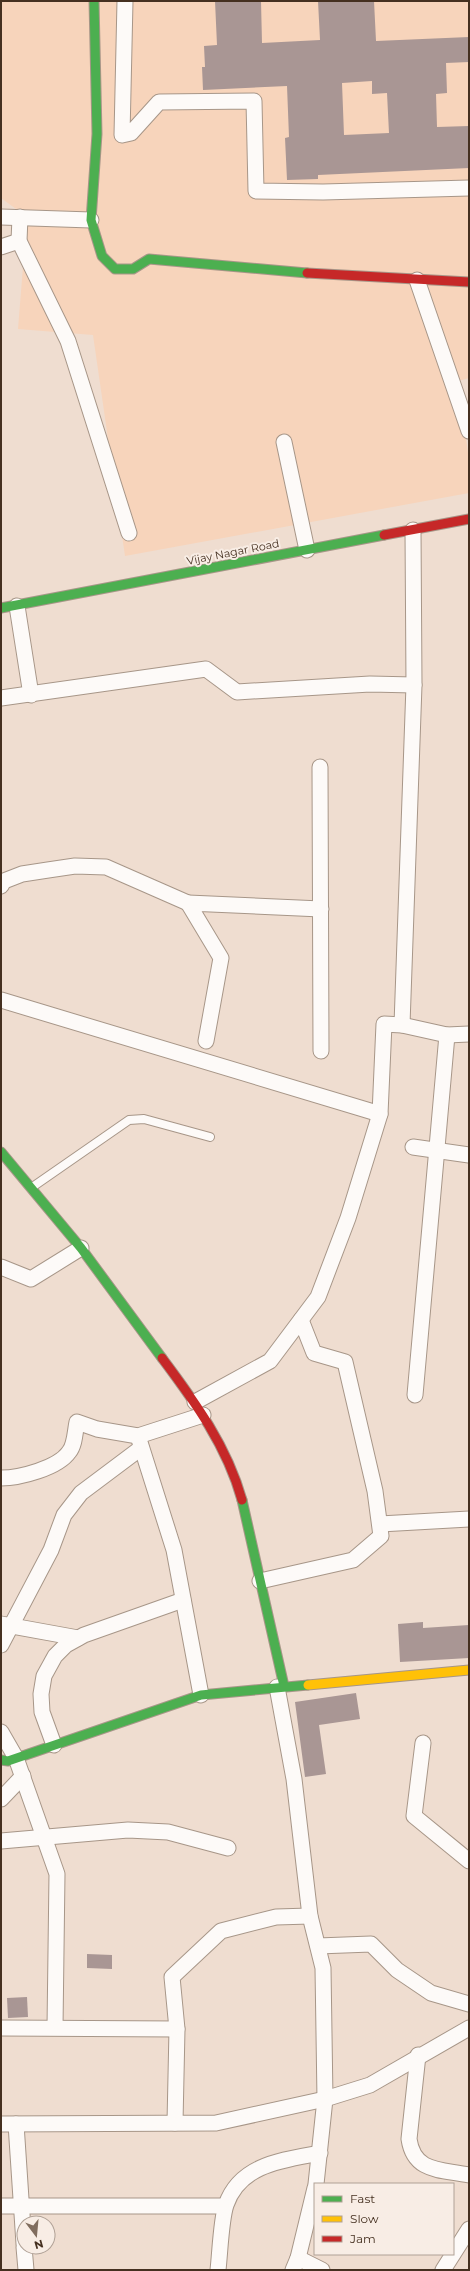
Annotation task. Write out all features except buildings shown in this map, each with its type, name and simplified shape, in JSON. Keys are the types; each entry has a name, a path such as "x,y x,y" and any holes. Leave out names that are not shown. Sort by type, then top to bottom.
{"street":[{"path":"94,1 97,134 92,220 102,256 115,269 133,269 149,259 314,274 469,282"},
{"path":"125,1 122,135 131,133 160,102 254,102 256,191 323,192 469,188"},
{"path":"1,216 92,220"},
{"path":"20,217 19,241 68,341 129,533"},
{"path":"1,247 19,241"},
{"path":"417,280 469,426"},
{"path":"284,442 307,550"},
{"name":"Vijay Nagar Road","path":"1,608 469,519"},
{"path":"402,1025 414,685 413,530"},
{"path":"17,606 31,694"},
{"path":"1,698 206,669 237,692 370,684 414,685"},
{"path":"320,767 321,1051"},
{"path":"1,886 4,880 22,874 75,866 106,867 188,904 321,909"},
{"path":"188,904 220,958 206,1041"},
{"path":"1,1000 380,1114"},
{"path":"195,1402 270,1361 318,1297 348,1218 380,1114 384,1024 402,1025 447,1035 469,1034"},
{"path":"415,1395 447,1035"},
{"path":"413,1147 469,1156"},
{"path":"1,1152 81,1248 195,1402 218,1439 242,1498 281,1686 294,1779 310,1916 323,1968 325,2099 316,2183"},
{"path":"1,1267 31,1279 81,1248"},
{"path":"260,1581 353,1560 381,1536 375,1491 345,1362 314,1353 301,1320"},
{"path":"1,1645 7,1625 51,1550 64,1515 81,1493 139,1442 202,1415"},
{"path":"1,1478 15,1478 61,1462 71,1451 77,1422 139,1442"},
{"path":"139,1442 174,1550 201,1696"},
{"path":"380,1524 469,1519"},
{"path":"54,1745 42,1712 41,1694 44,1676 55,1656 66,1645 78,1638 183,1600"},
{"path":"7,1625 78,1638"},
{"path":"1,1760 8,1761 201,1696 281,1686 469,1670"},
{"path":"1,1732 16,1758 57,1874 55,2027"},
{"path":"423,1743 414,1816 469,1861"},
{"path":"1,1799 23,1776"},
{"path":"1,1841 128,1830 168,1832 228,1848"},
{"path":"175,2123 177,2029 172,1977 221,1931 276,1917 310,1916"},
{"path":"318,1946 371,1944 397,1970 431,1993 469,2004"},
{"path":"1,2028 55,2027 177,2029"},
{"path":"1,2124 216,2123 325,2099 370,2085 469,2028"},
{"path":"418,2056 409,2139 411,2152 415,2159 422,2165 469,2175"},
{"path":"16,2124 22,2215"},
{"path":"218,2270 225,2206 238,2184 254,2170 271,2162 320,2153"},
{"path":"314,2192 295,2264 322,2270"},
{"path":"1,2206 225,2206"},
{"path":"454,2253 469,2230"},
{"path":"25,2255 26,2270"},
{"path":"443,2270 453,2255"}],"lane":[{"path":"31,1188 129,1120 144,1119 210,1137"}],"shaded area":[{"path":"1,1 469,1 469,378 458,381 469,460 469,493 125,556 93,335 18,329 27,217 1,198"}],"traffic: fast":[{"path":"94,1 97,134 91,220 102,256 115,269 133,269 149,259 307,273"},
{"path":"1,608 384,535"},
{"path":"1,1152 81,1248 162,1358"},
{"path":"242,1500 284,1686"},
{"path":"1,1760 8,1761 201,1695 308,1685"}],"traffic: slow":[{"path":"308,1685 469,1670"}],"traffic: jam":[{"path":"307,273 469,282"},
{"path":"384,535 469,519"},
{"path":"162,1358 209,1425 228,1461 242,1500"}]}
